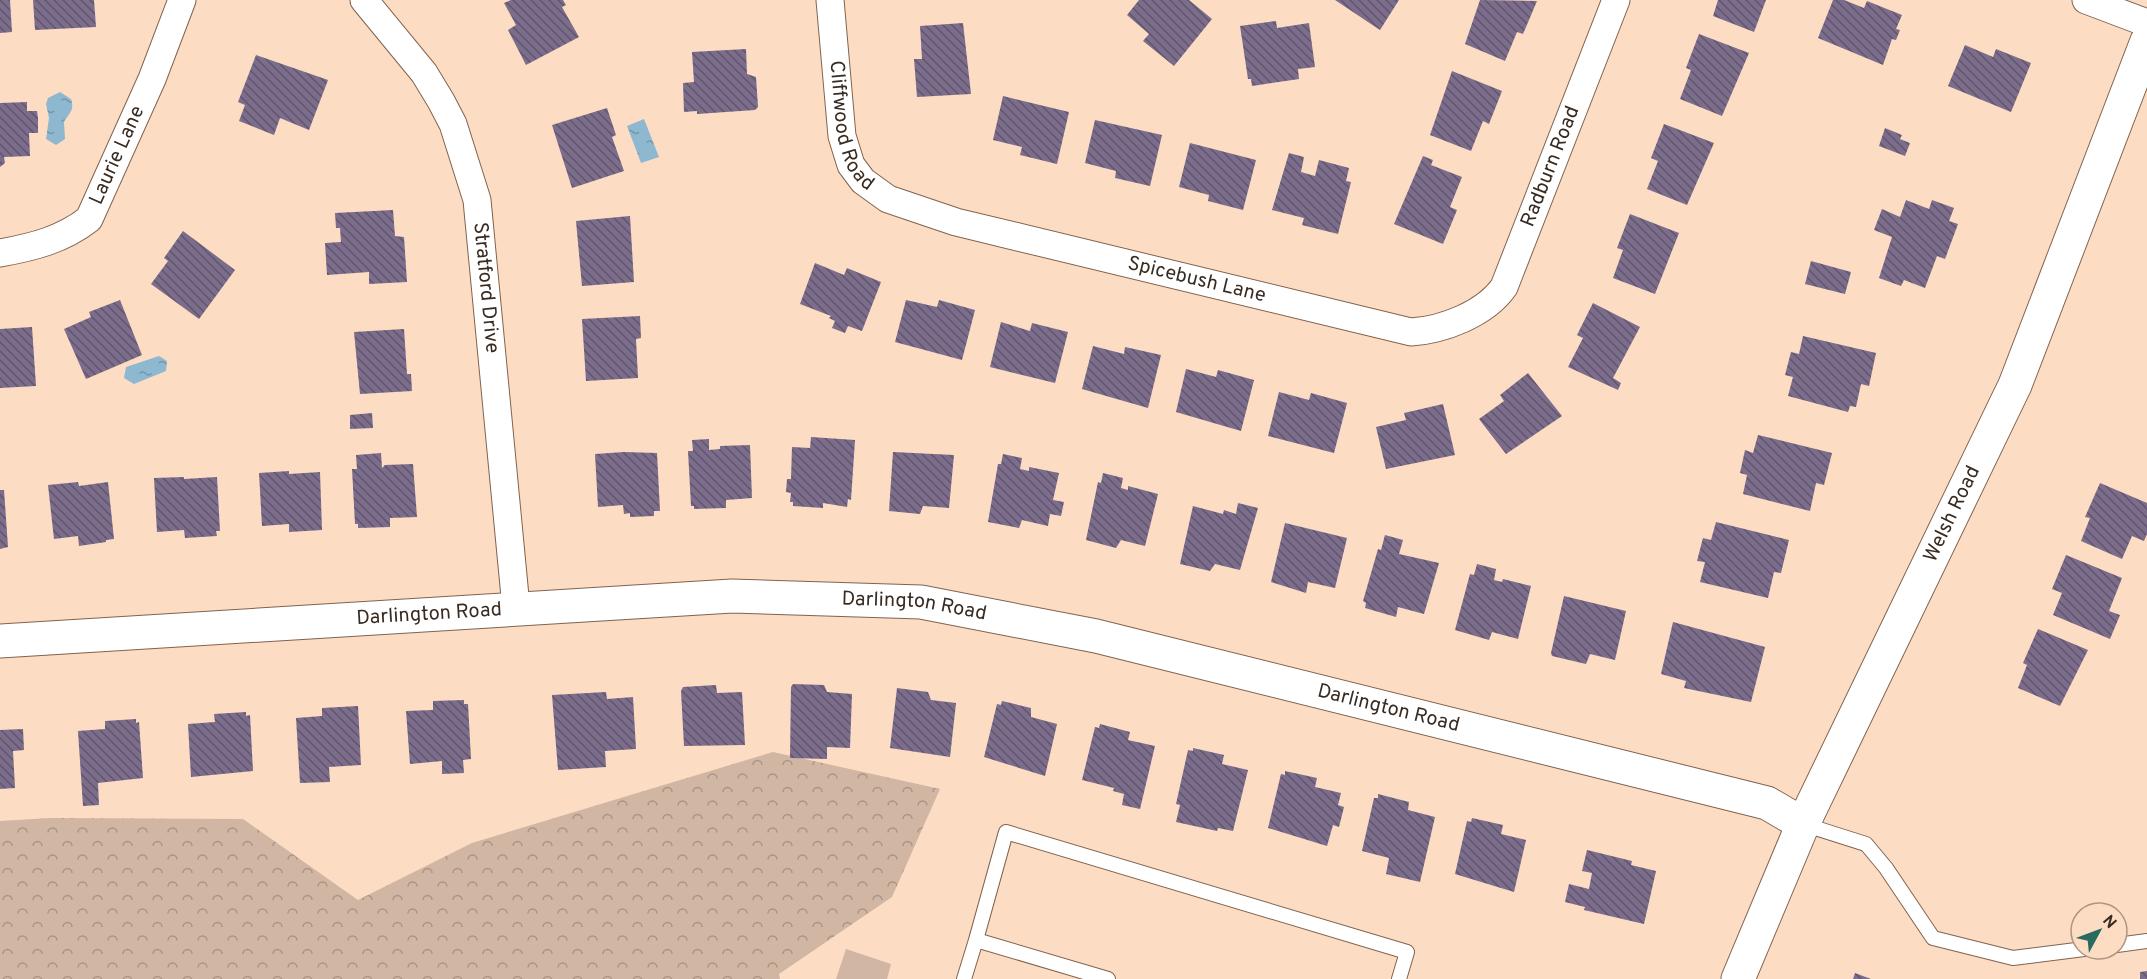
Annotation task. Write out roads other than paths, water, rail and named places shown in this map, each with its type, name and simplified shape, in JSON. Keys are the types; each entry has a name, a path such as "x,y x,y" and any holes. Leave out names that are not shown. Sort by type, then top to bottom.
{"street":[{"name":"Laurie Lane","path":"0,253 38,246 72,232 89,219 152,80 182,0"},
{"name":"Stratford Drive","path":"364,0 424,73 441,101 453,123 477,200 516,607"},
{"name":"Cliffwood Road","path":"830,0 839,117 851,165 863,181 888,199 926,212"},
{"name":"Radburn Road","path":"1466,317 1496,299 1504,287 1616,0"},
{"path":"2086,0 2147,23"},
{"name":"Welsh Road","path":"1738,979 1803,824 2015,385 2147,41"},
{"name":"Spicebush Lane","path":"926,212 956,222 1400,330 1421,332 1466,317"},
{"name":"Darlington Road","path":"0,641 516,607 732,596 921,602 1096,636 1767,803 1803,824"}],"lane":[{"path":"1803,824 1866,844 1886,868 1933,938 2013,958 2069,951"},
{"path":"964,979 1006,832 1407,952 1399,979"},
{"path":"976,940 1108,979"},
{"path":"2129,943 2147,941"}],"water":[{"path":"60,92 71,99 72,106 64,122 65,139 56,145 46,139 49,118 46,104 48,98"},
{"path":"644,119 659,157 641,163 627,126"},
{"path":"159,356 167,361 166,371 134,384 124,378 126,367"}]}
